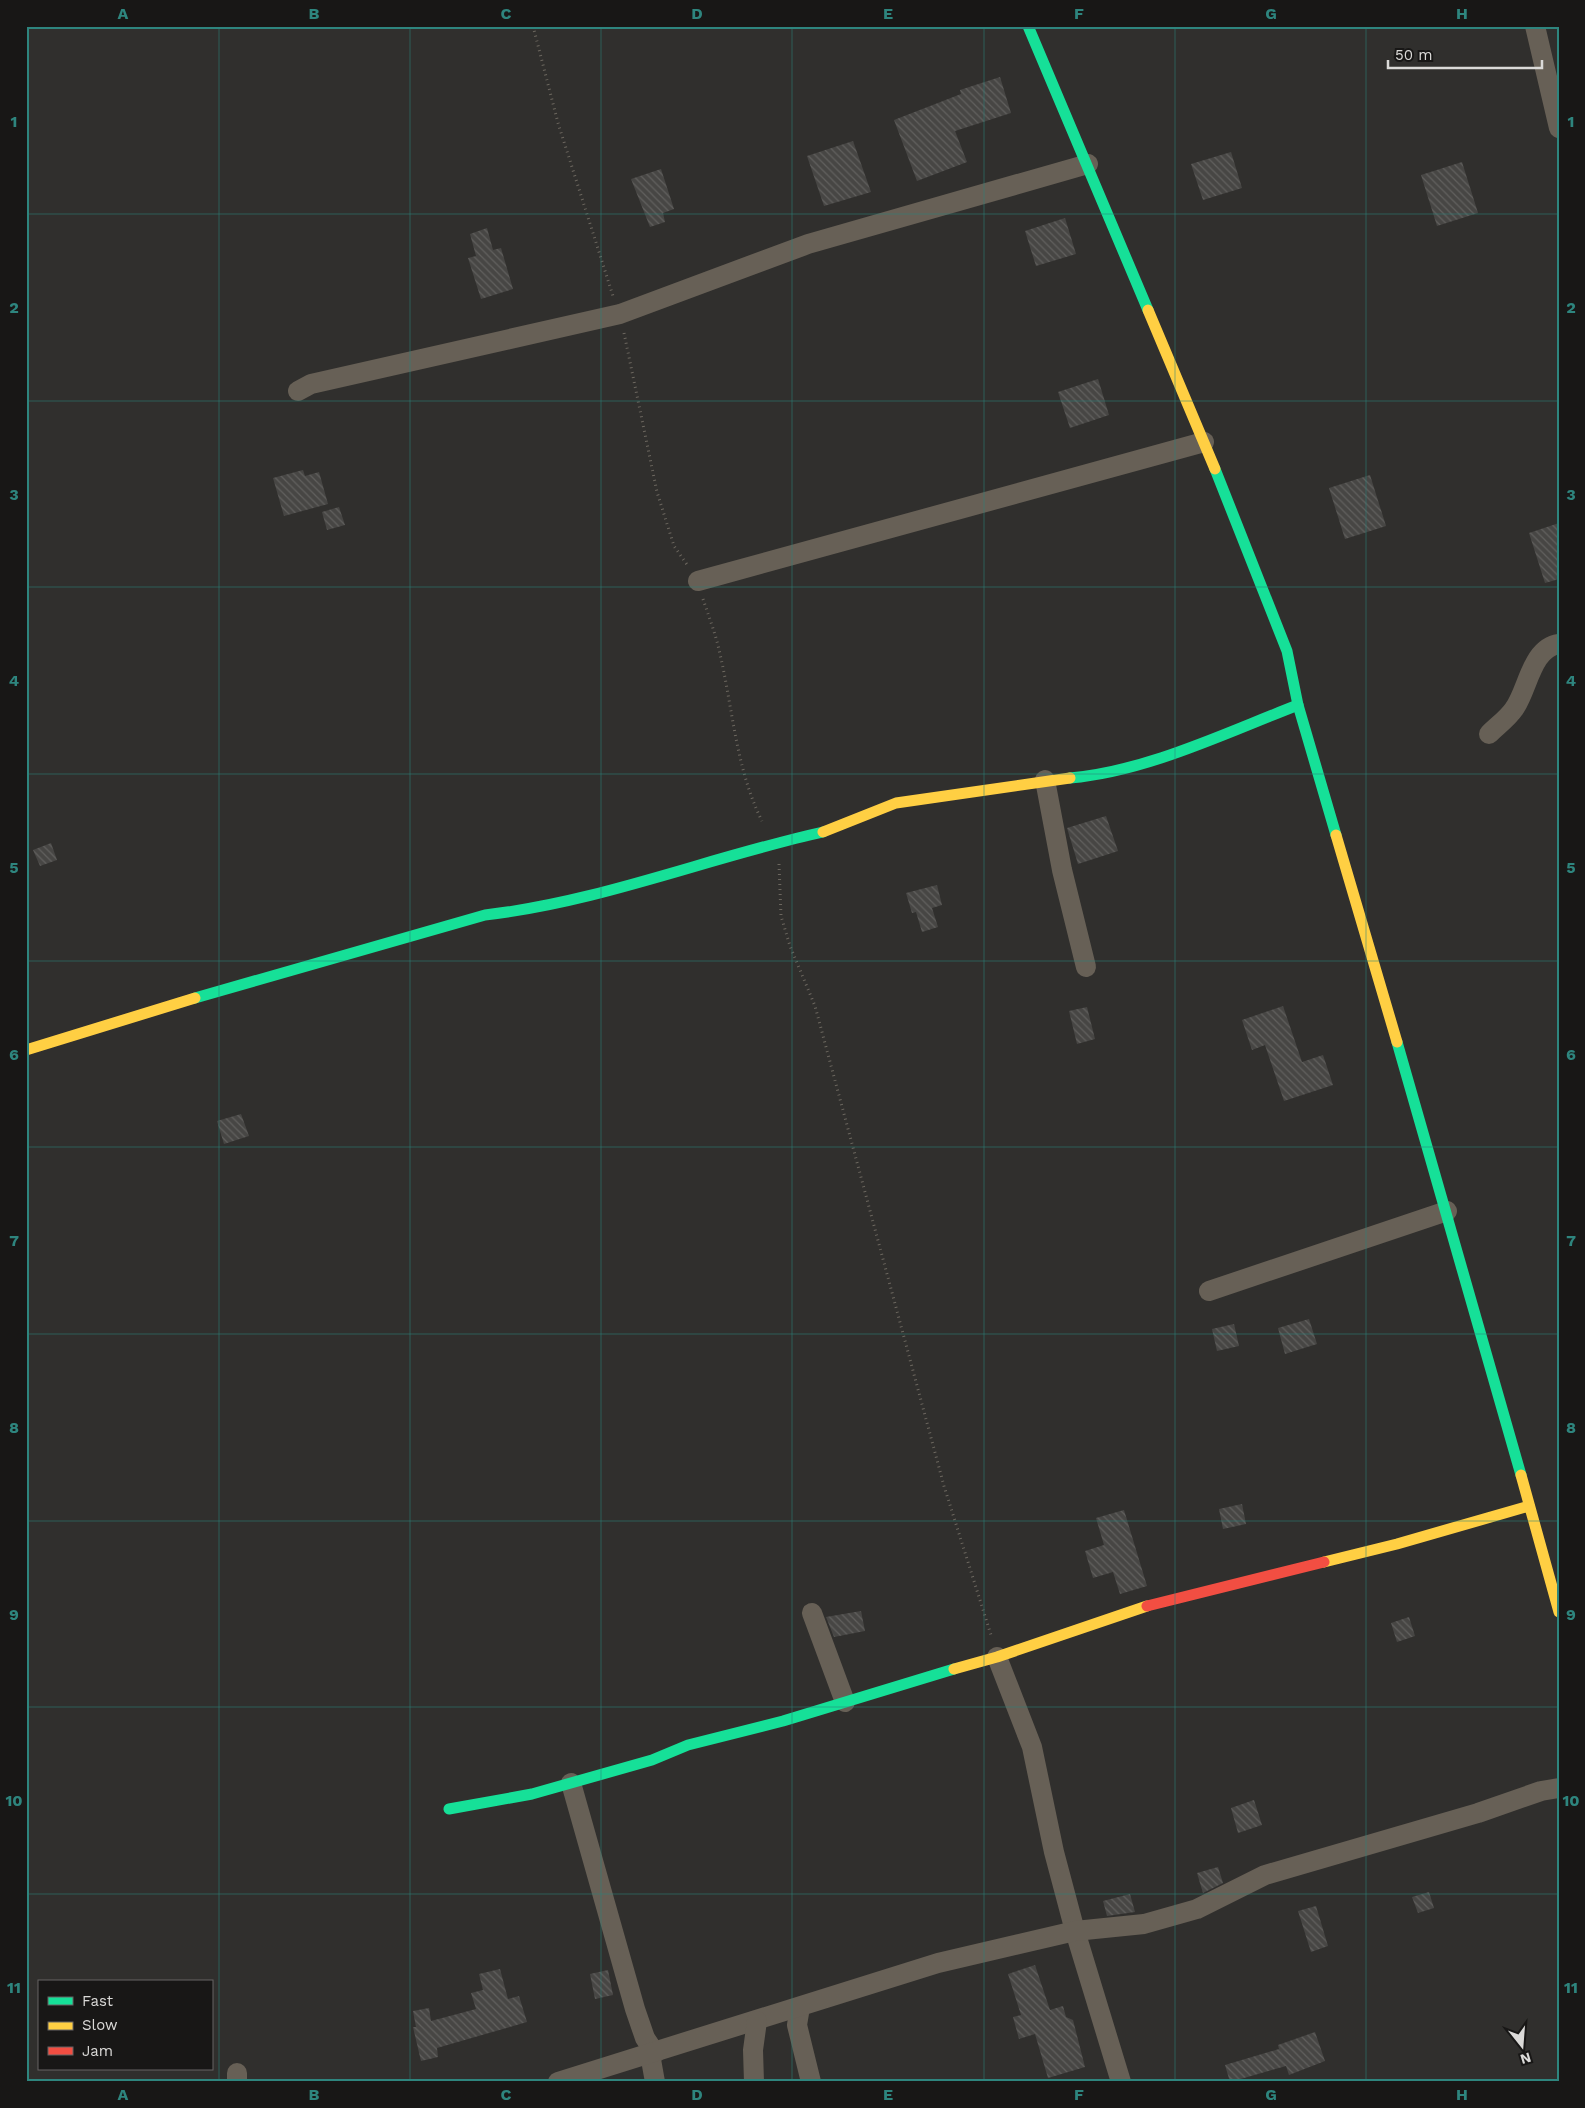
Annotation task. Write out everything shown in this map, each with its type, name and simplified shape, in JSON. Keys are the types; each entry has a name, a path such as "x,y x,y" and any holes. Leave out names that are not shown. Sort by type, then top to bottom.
{"street":[{"path":"1028,26 1204,442 1288,651 1298,704 1447,1211 1559,1612"},
{"path":"1534,26 1559,128"},
{"path":"298,391 311,384 620,314 808,244 1088,164"},
{"path":"698,581 1204,442"},
{"path":"1489,734 1514,709 1539,656 1552,645 1559,644"},
{"path":"26,1050 105,1024 485,915 528,910 830,830 896,803 968,790 1109,773 1166,755 1298,704"},
{"path":"1045,780 1062,870 1086,967"},
{"path":"1208,1291 1447,1211"},
{"path":"449,1809 532,1794 652,1760 688,1745 744,1732 846,1702 912,1680 998,1657 1138,1608 1397,1544 1529,1506"},
{"path":"812,1613 846,1702"},
{"path":"998,1657 1032,1747 1054,1852 1075,1931 1121,2082"},
{"path":"571,1783 635,2009 645,2038 653,2053 655,2082"},
{"path":"558,2082 938,1964 1075,1931 1144,1924 1197,1909 1266,1875 1478,1813 1541,1791 1559,1788"},
{"path":"800,2006 798,2025 811,2082"},
{"path":"754,2082 753,2050 757,2021"}],"building":[{"path":"1000,77 1011,113 955,131 967,162 917,181 894,120 961,94 960,90"},
{"path":"853,141 871,192 824,206 807,156"},
{"path":"1231,152 1242,188 1203,200 1191,164"},
{"path":"1462,162 1478,213 1437,226 1421,175"},
{"path":"661,169 674,209 663,213 665,222 650,227 631,179"},
{"path":"1065,218 1076,254 1036,266 1025,231"},
{"path":"487,228 493,250 501,248 513,289 481,299 468,258 476,256 470,234"},
{"path":"1098,379 1109,415 1070,428 1058,392"},
{"path":"303,470 305,476 319,472 328,504 284,516 273,478"},
{"path":"1370,475 1386,526 1345,539 1329,488"},
{"path":"339,507 345,525 327,530 322,512"},
{"path":"1559,523 1559,579 1545,583 1529,533"},
{"path":"1106,816 1118,851 1078,864 1067,828"},
{"path":"51,843 57,860 40,866 33,850"},
{"path":"937,885 942,905 932,908 938,927 922,932 916,912 912,913 906,893"},
{"path":"1283,1006 1302,1062 1323,1055 1333,1085 1284,1101 1265,1045 1252,1050 1242,1020"},
{"path":"1087,1007 1095,1039 1077,1044 1069,1011"},
{"path":"241,1114 249,1136 224,1144 217,1121"},
{"path":"1309,1319 1317,1344 1285,1354 1278,1328"},
{"path":"1234,1324 1239,1346 1217,1351 1212,1329"},
{"path":"1242,1504 1246,1524 1223,1529 1219,1509"},
{"path":"1124,1510 1147,1586 1120,1594 1113,1572 1093,1578 1085,1551 1104,1545 1096,1518"},
{"path":"861,1611 865,1631 834,1637 826,1617"},
{"path":"1409,1617 1415,1636 1397,1642 1391,1623"},
{"path":"1254,1800 1262,1825 1238,1833 1231,1808"},
{"path":"1218,1867 1223,1883 1203,1893 1197,1873"},
{"path":"1429,1892 1434,1908 1418,1913 1412,1897"},
{"path":"1130,1894 1135,1912 1107,1916 1103,1901"},
{"path":"1316,1906 1328,1946 1311,1952 1298,1911"},
{"path":"1035,1965 1050,2010 1063,2006 1066,2017 1073,2020 1085,2067 1048,2078 1035,2034 1019,2039 1013,2017 1021,2015 1008,1974"},
{"path":"500,1969 508,1999 519,1996 527,2022 437,2048 438,2057 421,2061 413,2027 416,2027 413,2011 429,2008 431,2021 476,2009 471,1993 483,1990 479,1974"},
{"path":"608,1970 613,1995 595,1999 590,1974"},
{"path":"1315,2032 1325,2061 1289,2075 1286,2066 1230,2082 1225,2065 1279,2049 1278,2045"}],"traffic: fast":[{"path":"1028,26 1148,310"},
{"path":"1215,469 1287,651 1298,705 1336,835"},
{"path":"1070,778 1128,768 1157,759 1214,739 1298,705"},
{"path":"195,998 485,915 528,909 613,890 781,842 823,832"},
{"path":"1397,1042 1521,1475"},
{"path":"449,1809 532,1794 652,1760 688,1745 783,1721 954,1669"}],"traffic: slow":[{"path":"1148,310 1215,469"},
{"path":"823,832 896,803 1070,778"},
{"path":"1336,835 1397,1042"},
{"path":"26,1050 195,998"},
{"path":"1521,1475 1559,1612"},
{"path":"1324,1562 1397,1544 1529,1506"},
{"path":"954,1669 997,1657 1147,1606"}],"traffic: jam":[{"path":"1147,1606 1324,1562"}]}
